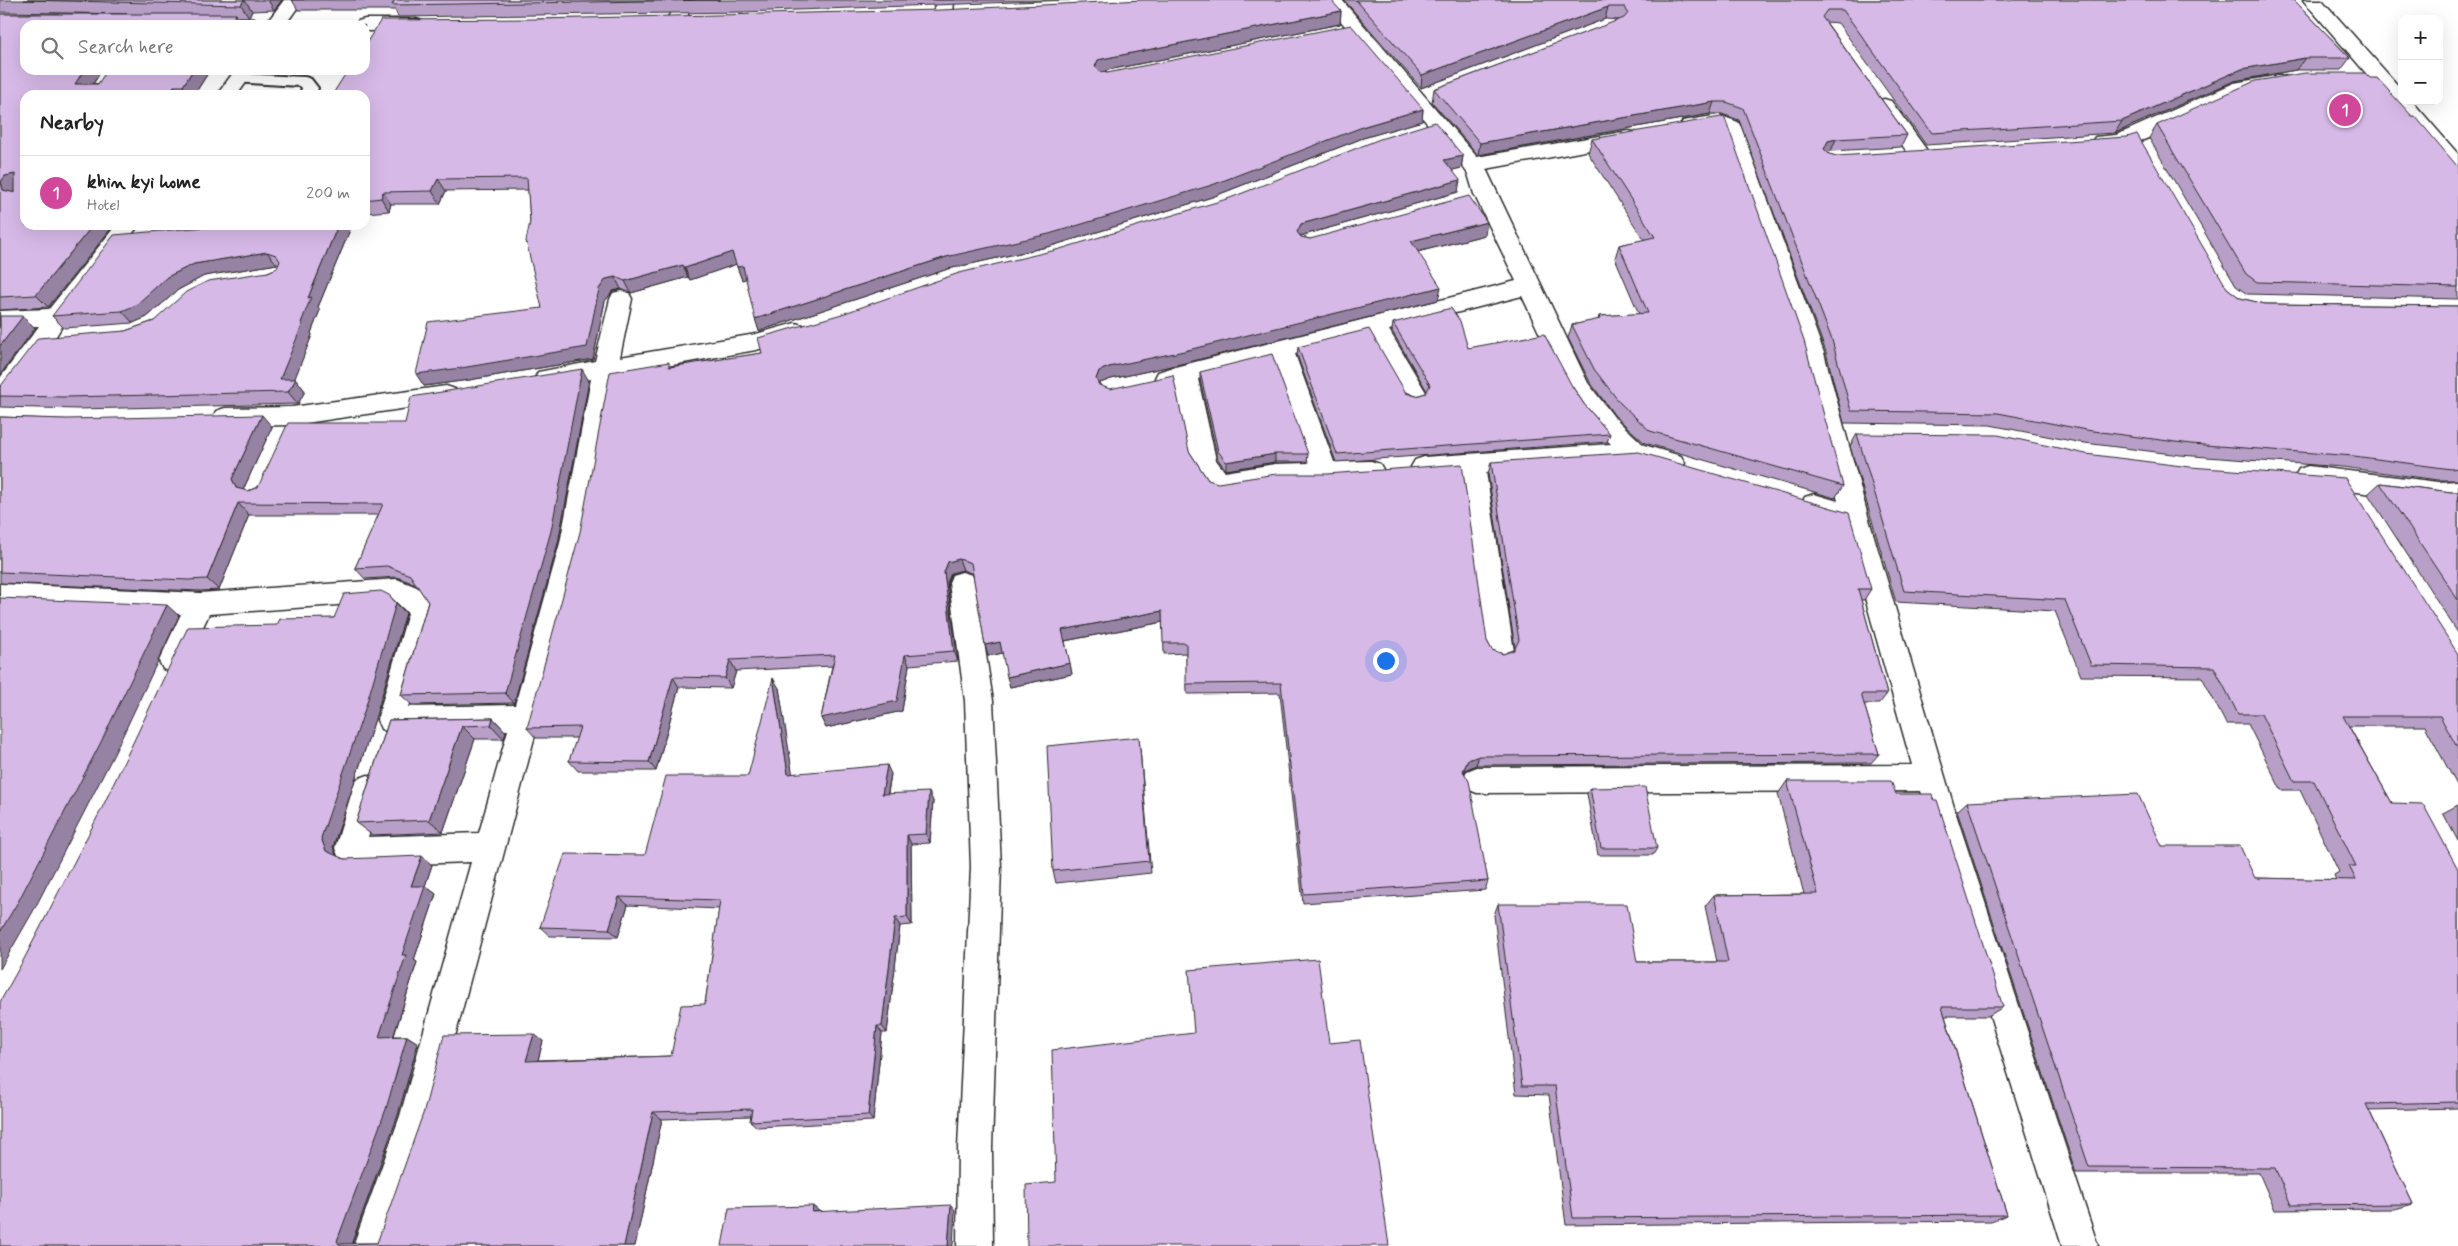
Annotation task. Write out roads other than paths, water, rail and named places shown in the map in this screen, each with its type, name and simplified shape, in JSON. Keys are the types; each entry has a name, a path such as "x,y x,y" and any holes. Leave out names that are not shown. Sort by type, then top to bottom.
{"street":[{"path":"280,20 294,0"},
{"path":"677,20 685,0"},
{"path":"1332,0 1345,30 1427,95 1440,124 1472,165 1476,196 1529,286 1578,387 1605,424 1635,452"},
{"path":"2312,0 2378,78 2458,167"},
{"path":"938,10 963,14"},
{"path":"658,21 696,20"},
{"path":"370,25 434,25"},
{"path":"231,90 241,75"},
{"path":"2081,143 2119,141 2140,143 2241,87 2296,78"},
{"path":"2351,78 2378,78"},
{"path":"1874,91 1919,154"},
{"path":"1472,165 1719,121 1731,127 1812,353 1844,434 1855,516 1930,778 2080,1246"},
{"path":"1415,132 1440,124"},
{"path":"0,395 42,340 56,317 131,233"},
{"path":"1148,382 1529,286"},
{"path":"371,1246 417,1116 573,543 606,367 621,299"},
{"path":"0,319 56,317"},
{"path":"528,381 756,342 819,324"},
{"path":"1374,324 1415,394"},
{"path":"42,340 66,338"},
{"path":"1281,348 1326,474"},
{"path":"1185,374 1204,462 1219,483 1274,474 1326,474 1635,452 1692,469"},
{"path":"205,418 292,416 469,391"},
{"path":"281,441 292,416"},
{"path":"1472,464 1500,650"},
{"path":"2284,475 2342,479 2438,492 2458,492"},
{"path":"2342,479 2358,504"},
{"path":"1788,497 1855,516"},
{"path":"962,583 978,701 986,867 975,1148 975,1246"},
{"path":"0,595 200,604 391,590 404,591 415,598 422,612 350,848 356,852 489,847"},
{"path":"160,689 200,604"},
{"path":"383,744 525,717"},
{"path":"1477,780 1930,778"}],"lane":[{"path":"250,75 305,82 309,90"}],"place":[{"name":"khin kyi home","path":"2345,110"}]}
